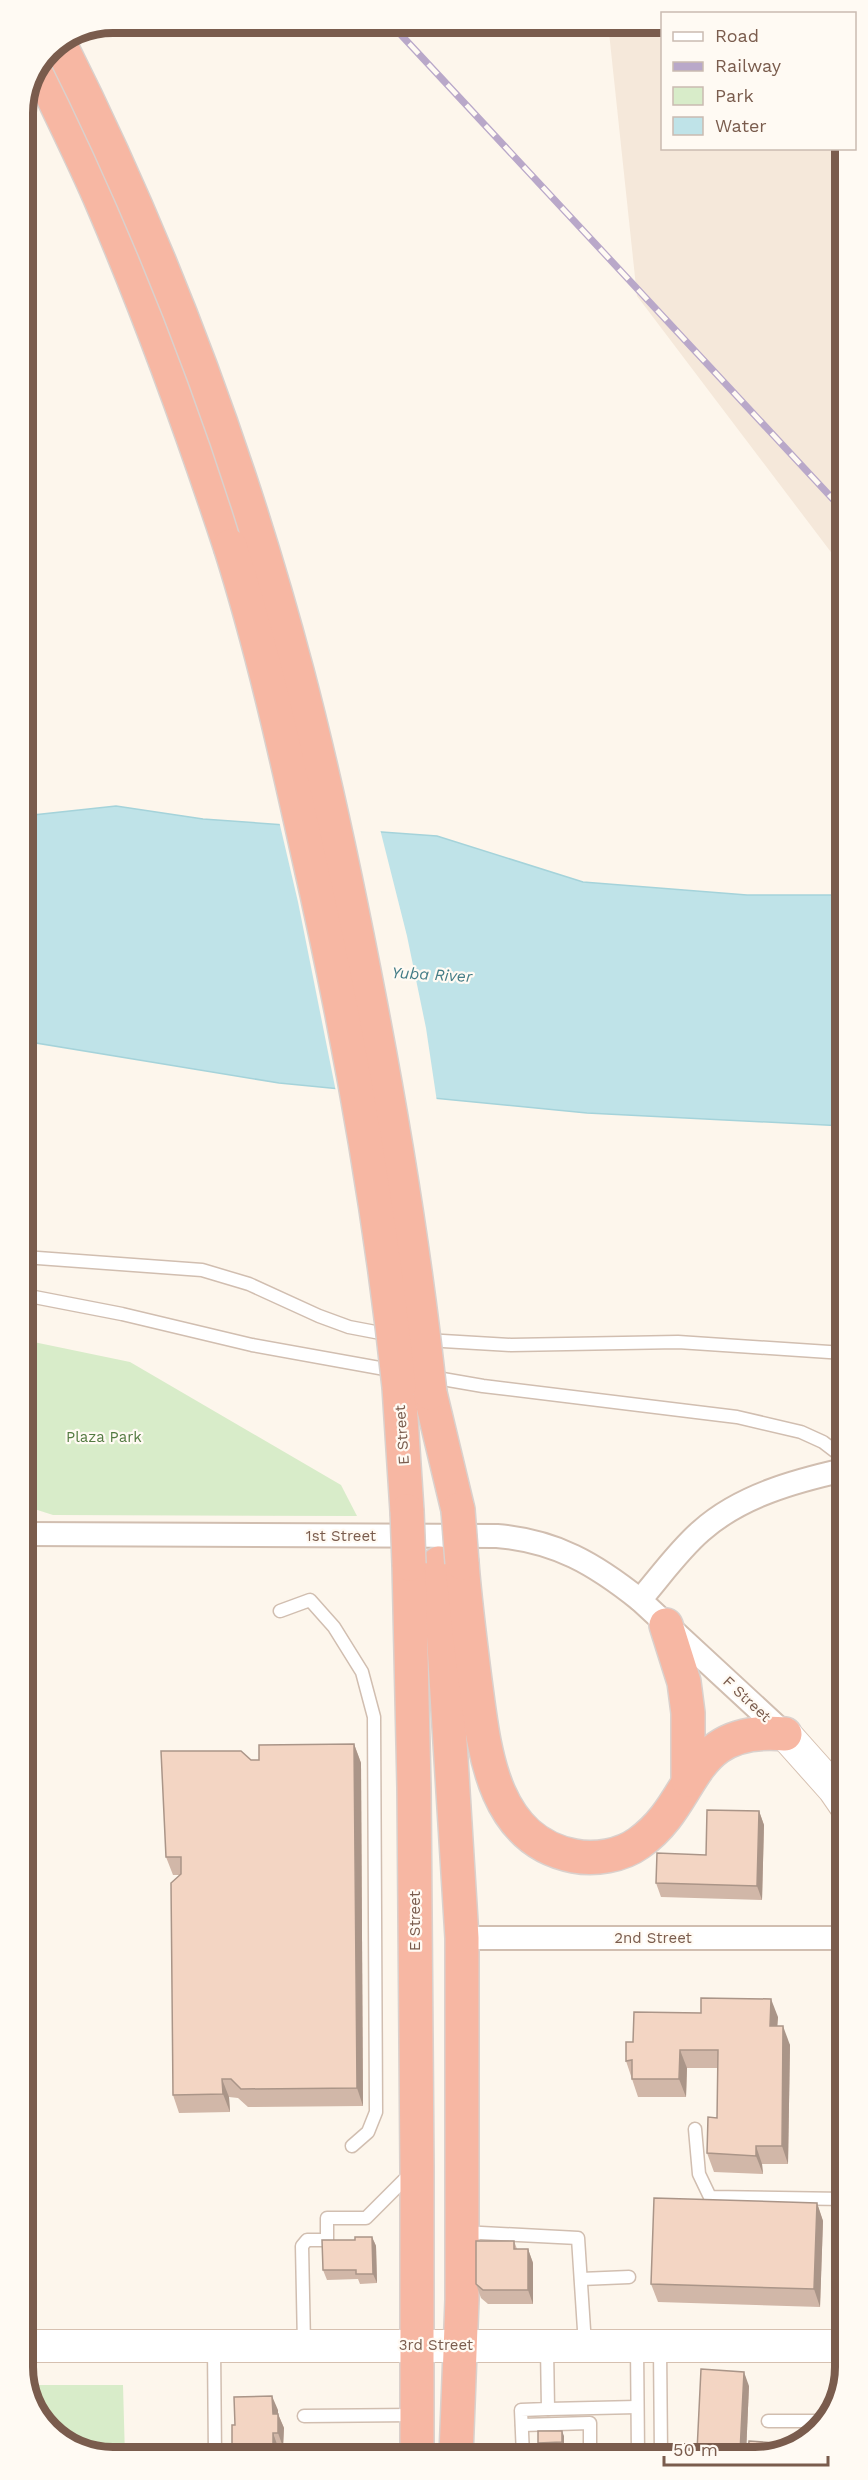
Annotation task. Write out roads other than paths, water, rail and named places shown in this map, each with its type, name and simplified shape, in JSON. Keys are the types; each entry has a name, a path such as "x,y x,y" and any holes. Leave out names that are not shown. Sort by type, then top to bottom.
{"highway":[{"name":"E Street","path":"63,51 152,244 237,471 297,672 356,927 387,1094 418,1284 430,1394 437,1563 462,1938 461,2345 456,2447"},
{"name":"E Street","path":"43,76 103,204 154,329 192,433 253,619 312,868 359,1096 377,1209 399,1387 434,1511"},
{"name":"E Street","path":"417,2447 414,1788 437,1563"},
{"path":"437,1563 469,1636 488,1765 506,1807 524,1830 543,1844 566,1854 590,1857 612,1855 637,1845 650,1835 666,1816 688,1780 710,1753 734,1739 764,1732 785,1734"},
{"path":"666,1625 684,1682 688,1713 688,1780"}],"main road":[{"name":"F Street","path":"785,1734 835,1790"},
{"name":"3rd Street","path":"33,2346 416,2344 835,2346"}],"street":[{"path":"640,1600 689,1543 730,1511 784,1486 835,1472"},
{"name":"1st Street","path":"33,1534 517,1538 564,1551 591,1564 640,1600"},
{"name":"F Street","path":"640,1600 785,1734"},
{"name":"2nd Street","path":"462,1938 835,1938"}],"lane":[{"path":"33,1258 202,1270 249,1284 349,1327 409,1337 511,1345 678,1342 835,1352"},
{"path":"33,1297 122,1314 273,1349 483,1386 737,1417 801,1432 823,1442 835,1451"},
{"path":"280,1611 310,1600 334,1627 362,1672 374,1717 376,2112 368,2132 352,2146"},
{"path":"695,2129 699,2174 710,2197 835,2199"},
{"path":"304,2345 302,2246 307,2240 327,2240 327,2218 366,2218 417,2168"},
{"path":"462,2232 578,2238 585,2345"},
{"path":"581,2279 630,2277"},
{"path":"214,2345 215,2447"},
{"path":"547,2345 548,2409"},
{"path":"638,2447 637,2407 649,2346"},
{"path":"649,2346 659,2447"},
{"path":"523,2447 521,2410 637,2407"},
{"path":"304,2416 416,2415"},
{"path":"768,2421 813,2421"},
{"path":"522,2425 590,2423 590,2447"}],"water":[{"name":"Yuba River","path":"116,806 203,819 437,836 583,882 747,895 835,895 835,1126 587,1113 279,1083 33,1042 33,815"}],"railway":[{"path":"399,33 835,501"}],"park label":[{"name":"Plaza Park","path":"104,1437"}]}
